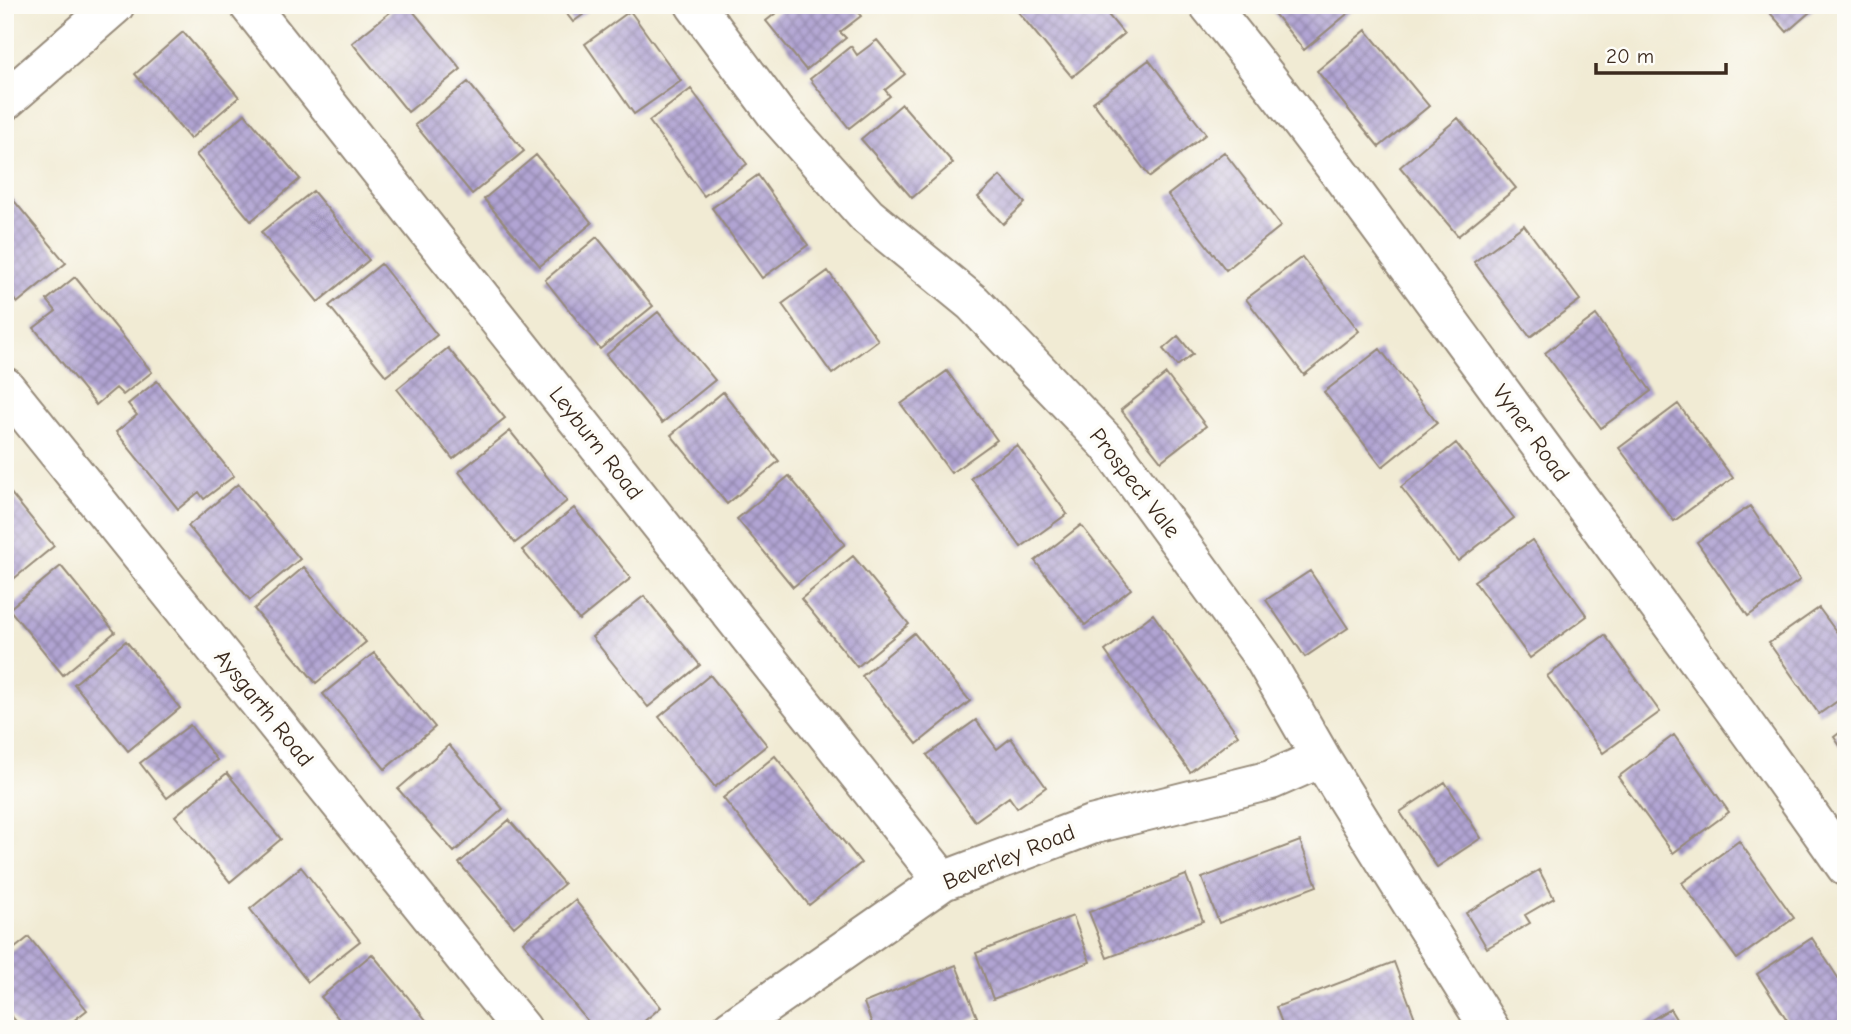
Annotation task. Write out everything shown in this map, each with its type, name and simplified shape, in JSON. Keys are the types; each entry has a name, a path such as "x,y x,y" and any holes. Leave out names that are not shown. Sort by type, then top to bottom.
{"street":[{"path":"5,101 114,5"},
{"name":"Leyburn Road","path":"250,5 943,881"},
{"name":"Prospect Vale","path":"695,5 777,115 867,216 972,303 1108,444 1263,657 1321,758 1490,1029"},
{"name":"Vyner Road","path":"1209,5 1272,83 1774,764 1846,867"},
{"name":"Aysgarth Road","path":"5,387 522,1029"},
{"name":"Beverley Road","path":"731,1029 943,881 1091,825 1271,780 1321,758"}],"building":[{"path":"399,5 408,5 461,69 408,112 352,43"},
{"path":"560,5 596,5 573,22"},
{"path":"786,5 852,5 861,16 840,32 846,38 806,70 766,21"},
{"path":"1100,5 1124,34 1072,77 1014,7"},
{"path":"1267,5 1350,5 1353,9 1304,50"},
{"path":"1763,5 1818,5 1787,32"},
{"path":"630,11 681,81 634,114 585,44"},
{"path":"1366,30 1429,106 1379,147 1317,71"},
{"path":"183,32 239,97 190,139 135,74"},
{"path":"877,40 905,74 885,90 890,96 849,128 810,79 851,46 857,55"},
{"path":"1149,60 1206,134 1150,177 1093,102"},
{"path":"468,82 524,151 472,194 415,125"},
{"path":"691,89 747,164 704,196 649,121"},
{"path":"902,104 953,163 912,198 861,139"},
{"path":"245,114 300,179 251,221 196,155"},
{"path":"1458,118 1516,188 1458,236 1400,167"},
{"path":"1224,152 1281,226 1226,270 1168,195"},
{"path":"536,155 592,223 540,266 484,199"},
{"path":"758,175 808,245 762,278 712,208"},
{"path":"1000,176 1025,203 1003,224 978,197"},
{"path":"5,190 66,263 17,303 5,289"},
{"path":"313,191 369,260 318,302 261,232"},
{"path":"1524,225 1580,300 1530,337 1474,262"},
{"path":"597,237 653,306 600,349 545,280"},
{"path":"1302,257 1359,331 1304,375 1246,299"},
{"path":"381,264 437,335 386,376 329,306"},
{"path":"828,271 878,340 832,374 782,304"},
{"path":"75,277 152,372 123,395 116,388 96,405 34,328 56,311 47,300"},
{"path":"658,312 715,380 662,423 606,355"},
{"path":"1596,315 1651,391 1601,428 1545,353"},
{"path":"1178,336 1193,354 1177,366 1163,349"},
{"path":"448,348 505,418 453,459 397,389"},
{"path":"1380,349 1437,423 1382,467 1324,392"},
{"path":"947,371 997,440 951,473 901,404"},
{"path":"1166,374 1206,426 1161,461 1121,410"},
{"path":"157,381 234,476 204,499 199,492 178,509 116,432 137,415 128,404"},
{"path":"723,392 779,461 727,504 671,435"},
{"path":"1678,404 1733,478 1674,521 1619,448"},
{"path":"510,431 567,501 515,543 459,472"},
{"path":"1456,443 1514,518 1458,561 1401,487"},
{"path":"1017,445 1067,514 1021,547 971,478"},
{"path":"789,476 845,544 793,587 737,519"},
{"path":"238,484 300,559 250,600 188,526"},
{"path":"5,486 54,546 5,586"},
{"path":"1750,506 1800,580 1748,616 1697,542"},
{"path":"574,508 631,578 579,620 522,550"},
{"path":"1081,525 1131,589 1085,625 1035,561"},
{"path":"1532,540 1587,616 1530,658 1474,581"},
{"path":"853,556 909,624 857,667 801,599"},
{"path":"61,566 115,632 63,675 9,609"},
{"path":"304,567 366,642 316,683 254,609"},
{"path":"1310,571 1348,628 1305,657 1266,600"},
{"path":"644,596 700,665 648,707 592,637"},
{"path":"1819,608 1846,645 1846,695 1819,714 1769,643"},
{"path":"1153,614 1238,735 1190,772 1105,651"},
{"path":"914,633 970,701 917,744 862,676"},
{"path":"1605,635 1660,712 1603,753 1547,676"},
{"path":"126,641 180,708 128,751 74,684"},
{"path":"374,653 435,727 385,769 323,694"},
{"path":"710,675 767,745 715,787 659,717"},
{"path":"976,720 997,749 1011,738 1046,787 1017,808 1009,797 975,821 927,755"},
{"path":"190,725 217,760 167,798 140,763"},
{"path":"1846,728 1846,755 1834,737"},
{"path":"1674,735 1729,812 1673,853 1618,777"},
{"path":"449,745 503,809 454,852 398,789"},
{"path":"775,756 861,863 809,905 723,798"},
{"path":"227,773 281,839 230,882 175,816"},
{"path":"1445,782 1481,838 1437,867 1400,812"},
{"path":"509,820 564,884 514,927 459,863"},
{"path":"1300,841 1317,886 1219,923 1202,878"},
{"path":"1739,841 1794,918 1737,959 1682,883"},
{"path":"301,867 360,941 308,982 250,909"},
{"path":"1539,870 1554,898 1525,915 1530,923 1487,948 1466,913"},
{"path":"1186,875 1203,921 1107,958 1089,912"},
{"path":"575,900 661,1007 635,1029 594,1029 523,942"},
{"path":"1073,916 1090,962 993,999 976,953"},
{"path":"29,937 87,1010 63,1029 22,1029 5,1008 5,956"},
{"path":"1812,938 1846,990 1846,1029 1793,1029 1757,974"},
{"path":"372,954 433,1029 347,1029 321,997"},
{"path":"1394,962 1419,1029 1284,1029 1276,1007"},
{"path":"956,965 977,1017 948,1029 874,1029 864,1003"},
{"path":"1670,1009 1682,1029 1636,1029"}]}
